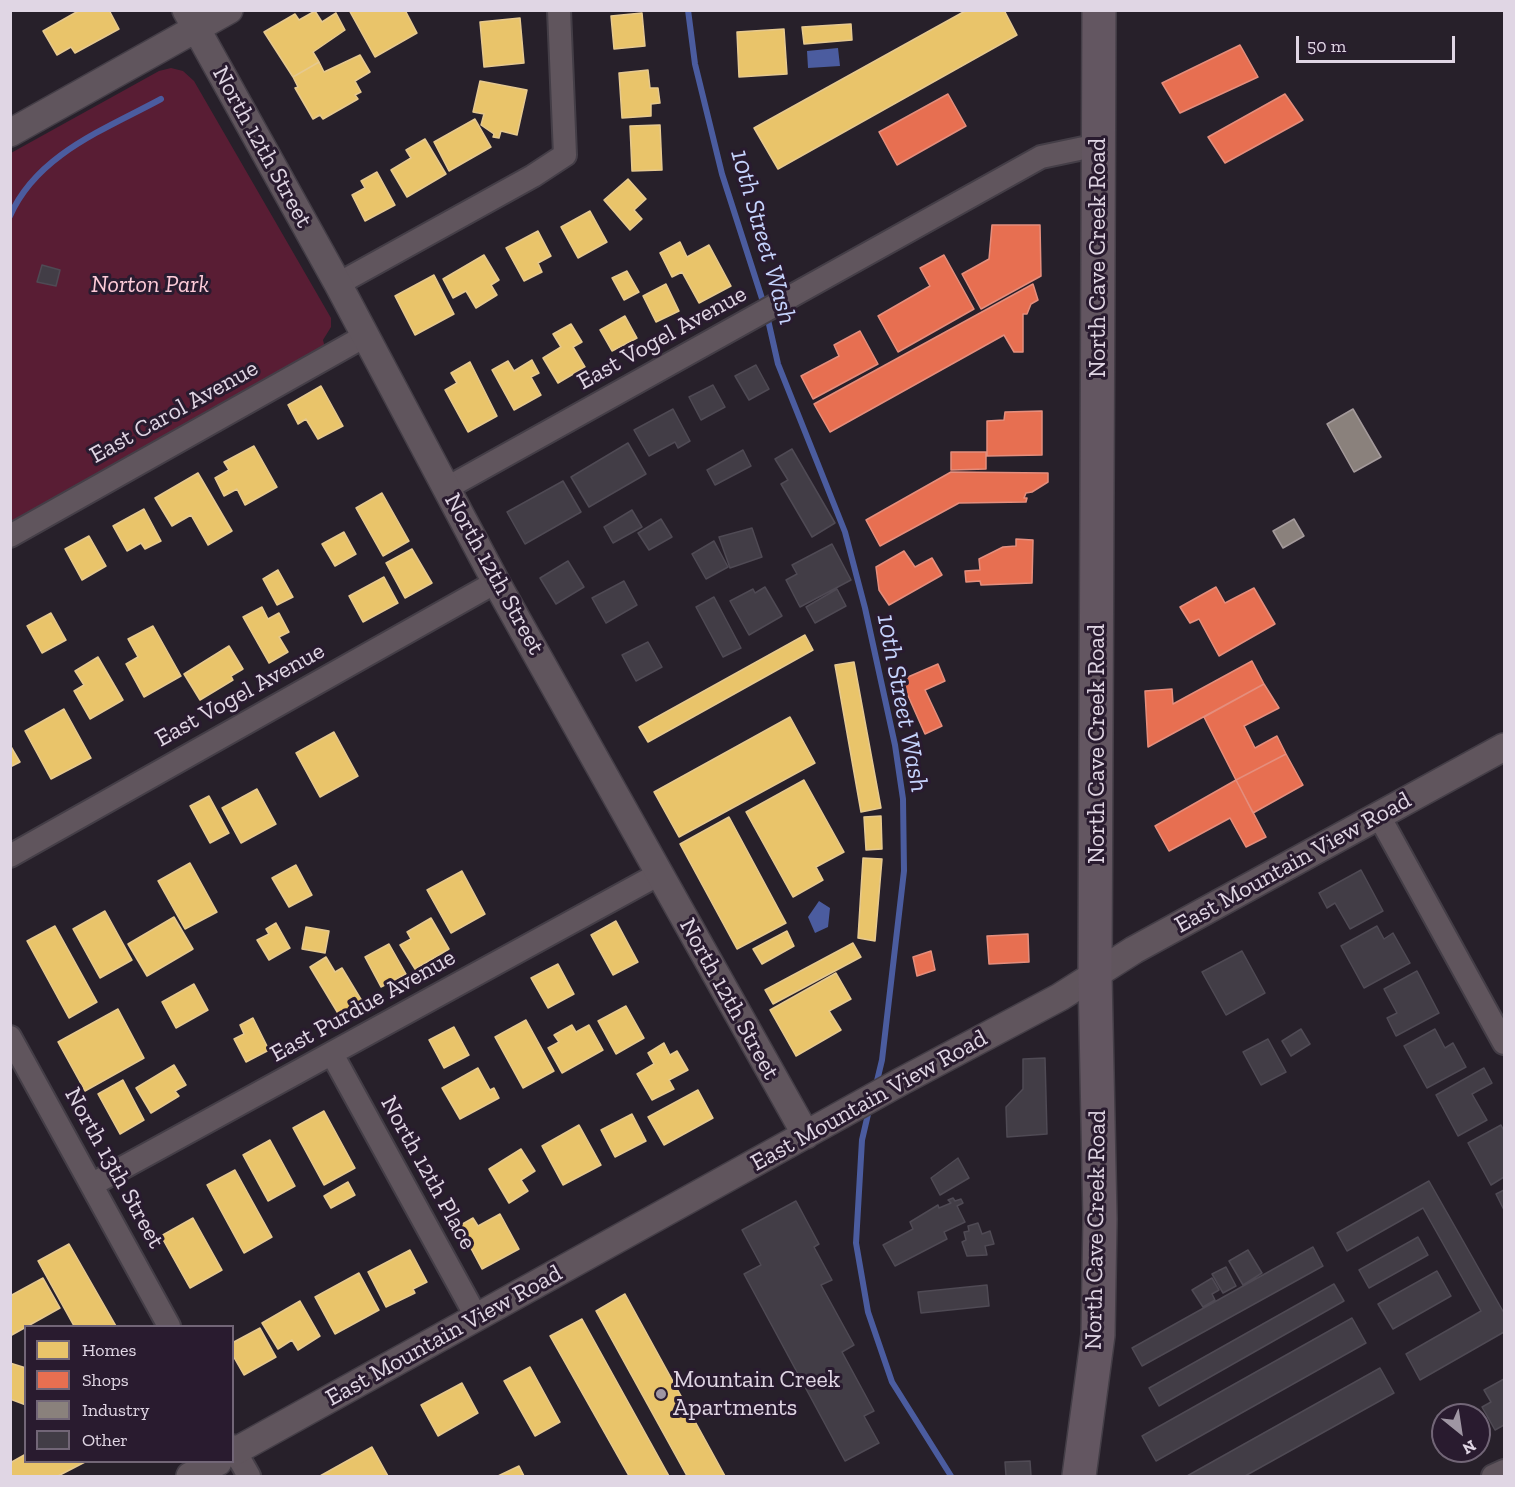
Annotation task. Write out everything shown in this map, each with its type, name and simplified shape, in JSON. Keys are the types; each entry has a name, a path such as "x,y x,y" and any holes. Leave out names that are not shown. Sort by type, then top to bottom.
{"main road":[{"name":"North Cave Creek Road","path":"1079,1476 1098,1335 1100,1192 1095,975 1099,10"}],"street":[{"path":"10,133 191,19 229,10"},
{"path":"338,284 533,176 565,155 559,10"},
{"name":"North 12th Street","path":"191,19 338,284 496,582 806,1136"},
{"name":"East Vogel Avenue","path":"447,488 1041,157 1098,145"},
{"name":"East Carol Avenue","path":"10,536 365,336"},
{"name":"East Vogel Avenue","path":"10,856 496,582"},
{"name":"East Mountain View Road","path":"234,1451 902,1081 1060,997 1134,950 1504,747"},
{"path":"1379,816 1504,1043"},
{"name":"East Purdue Avenue","path":"93,1184 659,874"},
{"name":"North 13th Street","path":"12,1043 93,1184 168,1325"},
{"name":"North 12th Place","path":"332,1054 477,1318"},
{"path":"234,1458 249,1476"},
{"name":"East Mountain View Road","path":"190,1476 213,1463"},
{"path":"1493,1476 1504,1471"}],"green space":[{"name":"Norton Park","path":"171,68 183,71 194,81 331,318 331,327 323,340 325,348 11,526 11,153 159,71"}],"water":[{"path":"838,48 840,66 808,68 807,51"},
{"path":"819,901 830,908 828,927 815,933 808,917"}],"building: Homes":[{"path":"80,10 109,10 119,29 75,53 71,47 57,55 43,31"},
{"path":"349,10 405,10 417,33 375,57"},
{"path":"967,10 1004,10 1017,35 778,169 754,128"},
{"path":"315,11 322,22 336,13 345,30 313,52 319,62 293,77 264,32 295,14 299,20"},
{"path":"642,13 645,46 614,49 611,16"},
{"path":"520,18 524,63 484,67 480,22"},
{"path":"851,24 852,40 804,44 802,27"},
{"path":"784,29 787,74 739,77 737,32"},
{"path":"360,55 370,72 355,81 361,92 355,95 358,99 323,119 320,115 313,119 295,88 298,87 293,77 319,62 324,72"},
{"path":"648,70 650,88 658,88 660,103 651,104 651,116 622,118 619,73"},
{"path":"480,81 527,90 517,135 501,131 499,138 493,137 494,134 481,125 484,114 473,112"},
{"path":"475,119 491,147 449,171 434,142"},
{"path":"660,125 662,170 632,171 630,126"},
{"path":"425,139 446,174 407,197 391,170 411,158 406,150"},
{"path":"377,172 395,205 365,221 352,195 365,188 361,181"},
{"path":"628,179 646,199 634,210 642,219 630,230 604,200"},
{"path":"590,211 607,242 578,258 561,227"},
{"path":"538,231 551,256 538,263 542,272 524,281 506,248"},
{"path":"680,242 687,257 709,245 731,286 699,303 682,272 672,277 660,253"},
{"path":"484,255 499,280 491,285 497,295 476,308 466,291 453,298 443,279"},
{"path":"627,271 639,292 624,300 612,278"},
{"path":"434,275 454,314 415,335 395,296"},
{"path":"666,284 679,311 656,322 643,296"},
{"path":"625,316 637,338 612,351 600,330"},
{"path":"571,324 582,342 573,347 585,367 558,383 543,358 561,347 553,334"},
{"path":"532,360 539,373 531,377 541,395 514,410 492,370 508,361 514,371"},
{"path":"470,362 497,416 468,432 445,390 457,383 451,373"},
{"path":"321,386 343,426 318,439 306,419 298,424 288,405"},
{"path":"254,446 277,487 245,505 237,489 224,496 215,478 229,470 224,462"},
{"path":"198,473 232,531 208,545 191,515 172,526 155,498"},
{"path":"382,493 409,541 383,556 356,508"},
{"path":"144,509 161,541 145,549 141,543 127,551 113,526"},
{"path":"344,532 356,554 335,566 322,544"},
{"path":"89,536 106,566 82,580 65,549"},
{"path":"412,549 432,583 405,598 386,563"},
{"path":"278,570 293,597 277,605 263,579"},
{"path":"384,577 398,603 363,622 349,596"},
{"path":"262,607 268,619 279,613 289,632 279,637 288,652 269,663 243,617"},
{"path":"51,613 66,640 42,653 27,626"},
{"path":"153,626 181,676 144,697 126,664 138,657 128,639"},
{"path":"805,635 813,650 648,742 639,727"},
{"path":"229,646 243,669 231,676 233,680 200,700 184,674"},
{"path":"98,657 123,700 90,719 74,691 84,685 75,671"},
{"path":"854,662 881,808 861,812 835,665"},
{"path":"64,709 91,758 51,779 25,731"},
{"path":"790,717 815,763 679,837 654,792"},
{"path":"334,732 358,776 320,797 296,753"},
{"path":"10,745 20,762 10,767"},
{"path":"804,780 844,852 816,867 823,880 793,897 746,812"},
{"path":"257,789 276,824 241,843 222,808"},
{"path":"209,796 229,833 210,843 190,806"},
{"path":"881,816 882,849 866,850 864,817"},
{"path":"729,817 786,923 737,949 680,844"},
{"path":"863,858 882,859 875,941 858,938"},
{"path":"190,863 217,912 185,929 158,881"},
{"path":"296,865 312,895 289,907 272,878"},
{"path":"462,871 485,914 451,933 427,890"},
{"path":"105,911 132,960 100,978 73,929"},
{"path":"174,917 193,949 147,976 128,944"},
{"path":"431,918 449,949 415,969 400,945 411,939 407,932"},
{"path":"616,921 638,962 613,975 591,935"},
{"path":"276,923 290,948 269,960 257,940 269,934 266,929"},
{"path":"55,926 97,1002 69,1018 27,941"},
{"path":"306,927 329,931 325,953 302,949"},
{"path":"787,931 794,946 762,964 753,949"},
{"path":"853,943 861,957 773,1004 765,990"},
{"path":"389,944 406,974 381,987 365,957"},
{"path":"326,957 335,972 342,968 362,1001 339,1015 310,967"},
{"path":"558,964 574,994 548,1008 531,978"},
{"path":"836,973 851,999 829,1011 841,1030 796,1056 770,1010"},
{"path":"194,984 208,1010 176,1028 162,1002"},
{"path":"626,1006 644,1038 616,1054 598,1021"},
{"path":"118,1009 144,1058 85,1091 58,1042"},
{"path":"253,1018 269,1050 246,1062 234,1039 244,1034 240,1025"},
{"path":"526,1020 554,1071 523,1088 495,1037"},
{"path":"572,1025 576,1032 589,1025 603,1050 562,1073 548,1048 559,1042 554,1035"},
{"path":"454,1027 469,1055 444,1068 429,1040"},
{"path":"664,1043 670,1055 677,1051 688,1070 669,1080 674,1089 652,1100 637,1074 654,1064 648,1053"},
{"path":"174,1065 186,1085 175,1091 179,1096 151,1113 136,1088"},
{"path":"478,1068 490,1090 494,1088 499,1098 460,1119 442,1088"},
{"path":"123,1080 144,1120 120,1134 98,1094"},
{"path":"698,1090 713,1118 664,1145 648,1117"},
{"path":"324,1111 355,1168 324,1185 293,1128"},
{"path":"632,1114 646,1141 615,1157 601,1130"},
{"path":"579,1125 601,1165 563,1185 542,1146"},
{"path":"270,1140 295,1186 268,1201 243,1155"},
{"path":"521,1149 535,1171 521,1180 528,1191 509,1203 489,1169"},
{"path":"235,1170 272,1237 244,1253 207,1185"},
{"path":"348,1182 355,1195 331,1208 324,1196"},
{"path":"500,1214 519,1249 482,1269 459,1226 473,1218 478,1226"},
{"path":"193,1218 222,1270 190,1288 161,1236"},
{"path":"69,1244 115,1325 73,1325 38,1261"},
{"path":"410,1250 427,1282 413,1289 415,1293 386,1307 368,1272"},
{"path":"359,1273 379,1310 335,1334 315,1297"},
{"path":"43,1278 60,1308 30,1325 24,1325 24,1328 10,1336 10,1296"},
{"name":"Mountain Creek Apartments","path":"625,1294 725,1476 687,1476 596,1311"},
{"path":"300,1301 320,1336 298,1350 292,1340 278,1349 262,1323"},
{"path":"582,1319 669,1476 629,1476 550,1336"},
{"path":"260,1328 276,1357 244,1375 234,1358 234,1342"},
{"path":"10,1363 24,1367 24,1404 10,1399"},
{"path":"530,1367 560,1422 535,1436 504,1381"},
{"path":"462,1383 478,1413 438,1436 421,1405"},
{"path":"372,1447 388,1476 320,1476"},
{"path":"24,1455 24,1463 83,1463 58,1476 10,1476 10,1463"},
{"path":"519,1466 524,1476 498,1476"}],"building: Shops":[{"path":"1240,45 1258,77 1180,113 1162,83"},
{"path":"948,94 966,126 897,165 879,132"},
{"path":"1285,94 1303,120 1225,163 1208,137"},
{"path":"992,225 1040,225 1041,276 981,309 962,274 989,259"},
{"path":"944,255 974,309 898,352 878,316 930,286 920,268"},
{"path":"1033,284 1038,300 1031,304 1027,314 1023,314 1023,352 1014,352 1004,335 830,432 814,404"},
{"path":"860,331 878,364 813,399 801,376 839,356 834,345"},
{"path":"1042,411 1042,455 987,456 987,421 1004,420 1005,412"},
{"path":"951,452 986,452 986,469 951,470"},
{"path":"951,472 1048,473 1048,482 1026,493 1024,498 1027,498 1026,502 959,503 880,546 866,520"},
{"path":"1016,539 1033,540 1032,583 981,585 980,581 966,582 965,571 980,570 979,559 1003,547 1016,546"},
{"path":"904,551 915,567 932,558 942,575 889,605 879,590 876,567"},
{"path":"1216,587 1225,603 1254,588 1275,624 1219,656 1199,619 1190,623 1180,607"},
{"path":"1252,661 1264,684 1148,747 1145,691 1172,689 1173,704"},
{"path":"938,664 945,681 925,690 942,726 925,734 901,680"},
{"path":"1264,684 1279,708 1244,726 1255,748 1277,736 1286,754 1236,780 1204,717"},
{"path":"1286,754 1303,785 1253,813 1236,780"},
{"path":"1236,780 1266,837 1246,847 1230,818 1169,851 1155,826"},
{"path":"1028,934 1029,962 989,964 987,936"},
{"path":"931,951 935,970 917,976 913,957"}],"building: Industry":[{"path":"1353,409 1381,457 1354,472 1327,424"},
{"path":"1294,519 1304,536 1283,548 1273,531"}],"building: Other":[{"path":"42,265 60,270 56,286 37,282"},
{"path":"756,365 769,389 749,400 735,376"},
{"path":"713,385 725,407 701,420 689,397"},
{"path":"673,409 690,441 678,448 675,442 649,456 634,430"},
{"path":"628,443 646,474 589,507 571,477"},
{"path":"792,449 835,523 812,537 781,484 788,480 775,459"},
{"path":"743,450 751,466 715,485 707,470"},
{"path":"563,481 581,512 525,544 507,512"},
{"path":"632,510 642,527 613,543 604,527"},
{"path":"661,519 672,537 649,550 638,533"},
{"path":"752,528 762,557 730,568 719,537"},
{"path":"714,541 728,567 706,579 692,554"},
{"path":"832,544 851,580 800,607 786,580 797,574 792,565"},
{"path":"568,561 584,587 556,604 540,578"},
{"path":"624,581 637,605 606,623 592,598"},
{"path":"765,587 782,616 749,635 730,601 753,589 755,593"},
{"path":"837,589 846,606 815,623 806,607"},
{"path":"714,597 741,648 723,657 696,607"},
{"path":"648,642 662,667 636,681 622,655"},
{"path":"1361,870 1383,911 1350,929 1335,903 1327,908 1319,893"},
{"path":"1377,926 1384,939 1393,933 1410,963 1364,988 1341,946"},
{"path":"1242,951 1265,993 1226,1015 1202,972"},
{"path":"1417,971 1439,1013 1396,1036 1387,1018 1397,1013 1384,989"},
{"path":"1301,1029 1310,1044 1291,1056 1282,1041"},
{"path":"1435,1029 1445,1048 1453,1043 1466,1067 1427,1088 1404,1046"},
{"path":"1268,1039 1286,1072 1261,1085 1243,1052"},
{"path":"1045,1058 1047,1134 1007,1137 1006,1107 1023,1089 1023,1059"},
{"path":"1484,1068 1492,1083 1472,1094 1487,1120 1458,1136 1436,1095"},
{"path":"1501,1125 1504,1131 1504,1177 1491,1185 1468,1143"},
{"path":"958,1158 969,1178 940,1195 931,1178"},
{"path":"1429,1181 1504,1313 1504,1332 1420,1380 1406,1354 1481,1311 1423,1208 1347,1251 1337,1233"},
{"path":"1504,1190 1504,1210 1496,1194"},
{"path":"953,1198 955,1201 961,1199 963,1203 957,1206 965,1222 944,1232 947,1239 895,1266 883,1245 913,1229 910,1222 938,1205 939,1208 951,1203 948,1200"},
{"path":"796,1201 819,1244 814,1247 832,1280 821,1285 854,1345 842,1352 874,1411 864,1416 879,1443 845,1461 744,1274 761,1265 742,1230"},
{"path":"978,1223 982,1234 990,1231 994,1244 985,1246 987,1255 967,1256 962,1242 966,1240 964,1232 969,1231 968,1226"},
{"path":"1418,1237 1428,1255 1369,1288 1359,1270"},
{"path":"1313,1247 1323,1266 1142,1366 1132,1348"},
{"path":"1248,1250 1262,1273 1243,1285 1229,1261"},
{"path":"1226,1267 1236,1286 1223,1293 1212,1274"},
{"path":"1437,1271 1451,1296 1393,1329 1378,1304"},
{"path":"1212,1278 1219,1290 1212,1294 1215,1300 1203,1307 1192,1290"},
{"path":"1334,1284 1344,1301 1159,1406 1149,1388"},
{"path":"987,1285 989,1306 921,1313 918,1292"},
{"path":"1352,1318 1366,1343 1156,1461 1142,1436"},
{"path":"1380,1368 1394,1393 1245,1476 1187,1476"},
{"path":"1504,1379 1504,1425 1495,1430 1491,1423 1491,1402 1484,1390"},
{"path":"1030,1461 1031,1476 1006,1476 1005,1462"}],"waterway":[{"name":"10th Street Wash","path":"688,10 695,64 722,174 766,311 778,364 845,532 865,608 895,745 903,799 904,871 882,1060 876,1085"},
{"path":"10,216 22,194 55,160 96,133 161,99"},
{"name":"10th Street Wash","path":"869,1110 862,1140 856,1243 868,1312 892,1382 951,1476"}],"place":[{"name":"Mountain Creek Apartments","path":"661,1394"}]}
